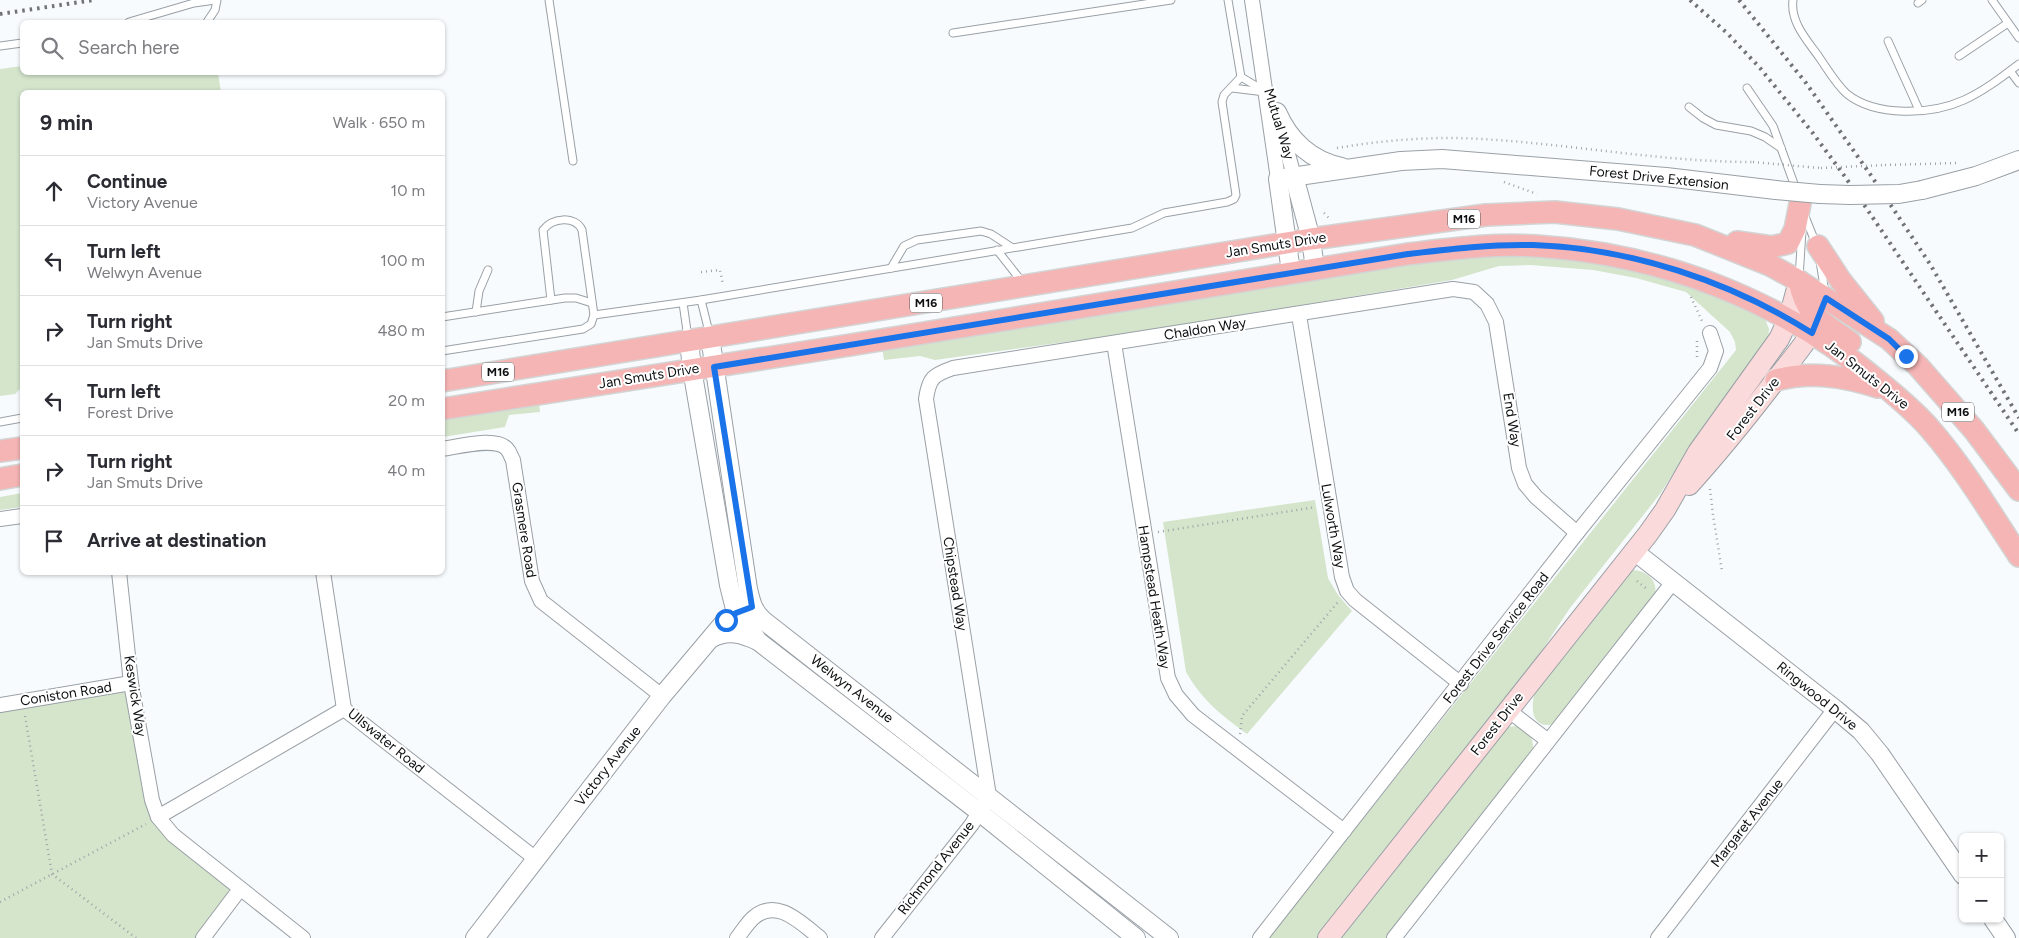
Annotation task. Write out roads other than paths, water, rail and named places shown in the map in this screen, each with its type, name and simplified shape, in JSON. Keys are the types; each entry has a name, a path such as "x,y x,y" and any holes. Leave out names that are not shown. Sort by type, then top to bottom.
{"main road":[{"path":"1695,235 1754,246 1780,246 1788,243 1793,237 1800,204"},
{"name":"Jan Smuts Drive","path":"445,381 1311,239 1486,215 1555,212 1618,219 1695,235 1770,265 1826,298 1889,339 1918,366 1974,430 2019,490"},
{"name":"Jan Smuts Drive","path":"445,409 714,367 1315,268 1469,246 1535,246 1572,249 1612,255 1678,271 1708,282 1789,318 1815,326 1905,404 1930,429 1952,456 2019,556"},
{"path":"1818,246 1858,304 1889,339"},
{"path":"1798,282 1815,326 1863,351 1896,380 1918,405 1930,429"},
{"name":"Forest Drive","path":"1665,510 1698,452 1779,339 1789,318 1798,282"},
{"name":"Forest Drive","path":"1328,938 1665,510 1716,455 1776,380 1815,326 1826,298"},
{"path":"1776,380 1801,375 1828,375 1852,379 1888,390"},
{"path":"0,451 20,448"},
{"path":"0,479 20,475"}],"street":[{"name":"Mutual Way","path":"1252,0 1265,92 1286,178 1311,239 1315,268"},
{"name":"Mutual Way","path":"1262,72 1277,112 1286,178 1287,244 1291,272"},
{"path":"1277,112 1287,132 1303,149 1327,163 1348,168"},
{"name":"Forest Drive Extension","path":"1286,178 1401,161 1442,159 1666,178 1820,194 1874,195 1922,190 1976,176 2019,160"},
{"name":"Chaldon Way","path":"936,374 952,368 1453,290 1474,292"},
{"name":"End Way","path":"1474,292 1487,304 1496,322 1519,468 1525,484 1536,497 1577,533"},
{"name":"Lulworth Way","path":"1299,315 1328,497 1342,577 1347,591 1355,600 1461,684"},
{"name":"Forest Drive Service Road","path":"1260,938 1461,684 1577,533 1710,368 1716,351 1710,333"},
{"name":"Welwyn Avenue","path":"710,337 714,367 716,443 729,585 736,613 758,641 978,811 1096,894 1170,938"},
{"name":"Welwyn Avenue","path":"689,341 692,369 716,443 752,607 763,620 988,796 1096,894 1136,938"},
{"name":"Hampstead Heath Way","path":"1114,343 1168,678 1176,695 1193,714 1344,831"},
{"name":"Chipstead Way","path":"936,374 928,384 926,399 988,796"},
{"name":"Grasmere Road","path":"445,449 498,443 507,449 513,460 532,580 542,601 662,696"},
{"path":"0,519 20,516"},
{"name":"Ringwood Drive","path":"1634,551 1861,731 1880,754 1959,869"},
{"name":"Keswick Way","path":"119,575 131,683 152,800 158,817 173,835 303,938"},
{"name":"Ullswater Road","path":"323,575 344,709 536,859"},
{"path":"1394,938 1547,740 1673,582"},
{"name":"Victory Avenue","path":"474,938 662,696 726,620 736,613 752,607"},
{"path":"712,638 733,632 746,635 758,641"},
{"name":"Coniston Road","path":"0,704 131,683"},
{"path":"158,817 344,709"},
{"name":"Margaret Avenue","path":"1658,938 1835,709"},
{"path":"1508,710 1547,740"},
{"name":"Richmond Avenue","path":"882,938 972,824 988,796"},
{"path":"203,938 240,889"},
{"path":"737,938 752,919 764,911 776,910 788,914 820,938"},
{"path":"1996,923 2006,938"}],"lane":[{"path":"136,20 194,3 216,0 215,10 208,20"},
{"path":"549,0 573,161"},
{"path":"953,33 1171,0"},
{"path":"1228,0 1241,77 1265,92"},
{"path":"1793,0 1793,15 1798,27 1835,80 1846,93 1858,102 1872,108 1886,111 1919,110 1962,101 2019,64"},
{"path":"1992,0 2019,38"},
{"path":"1959,56 2008,23"},
{"path":"1888,41 1919,110"},
{"path":"0,46 20,43"},
{"path":"2010,71 2019,83"},
{"path":"594,315 683,303 1132,228 1164,213 1227,202 1234,199 1236,194 1222,102 1224,96 1241,77"},
{"path":"1232,88 1265,92"},
{"path":"1747,88 1773,126 1794,178 1800,204 1802,237 1798,282"},
{"path":"1689,107 1716,125 1751,131 1765,137 1781,148"},
{"path":"1800,204 1818,246 1826,298"},
{"path":"445,351 583,329 591,324 594,315 582,230 579,224 574,221 552,222 543,230 551,300"},
{"path":"891,268 904,246 917,240 980,231 991,234 1011,247"},
{"path":"997,250 1025,286"},
{"path":"476,312 479,291 488,270"},
{"path":"445,317 551,300 576,298 592,303"},
{"path":"701,300 710,337"},
{"path":"683,303 689,341"},
{"path":"0,422 20,418"}],"railway":[{"path":"0,14 94,0"},
{"path":"1690,0 1727,33 1760,68 1812,132 1846,178 2019,434"},
{"path":"1739,0 1806,83 1870,174 1930,264 2019,418"}]}
